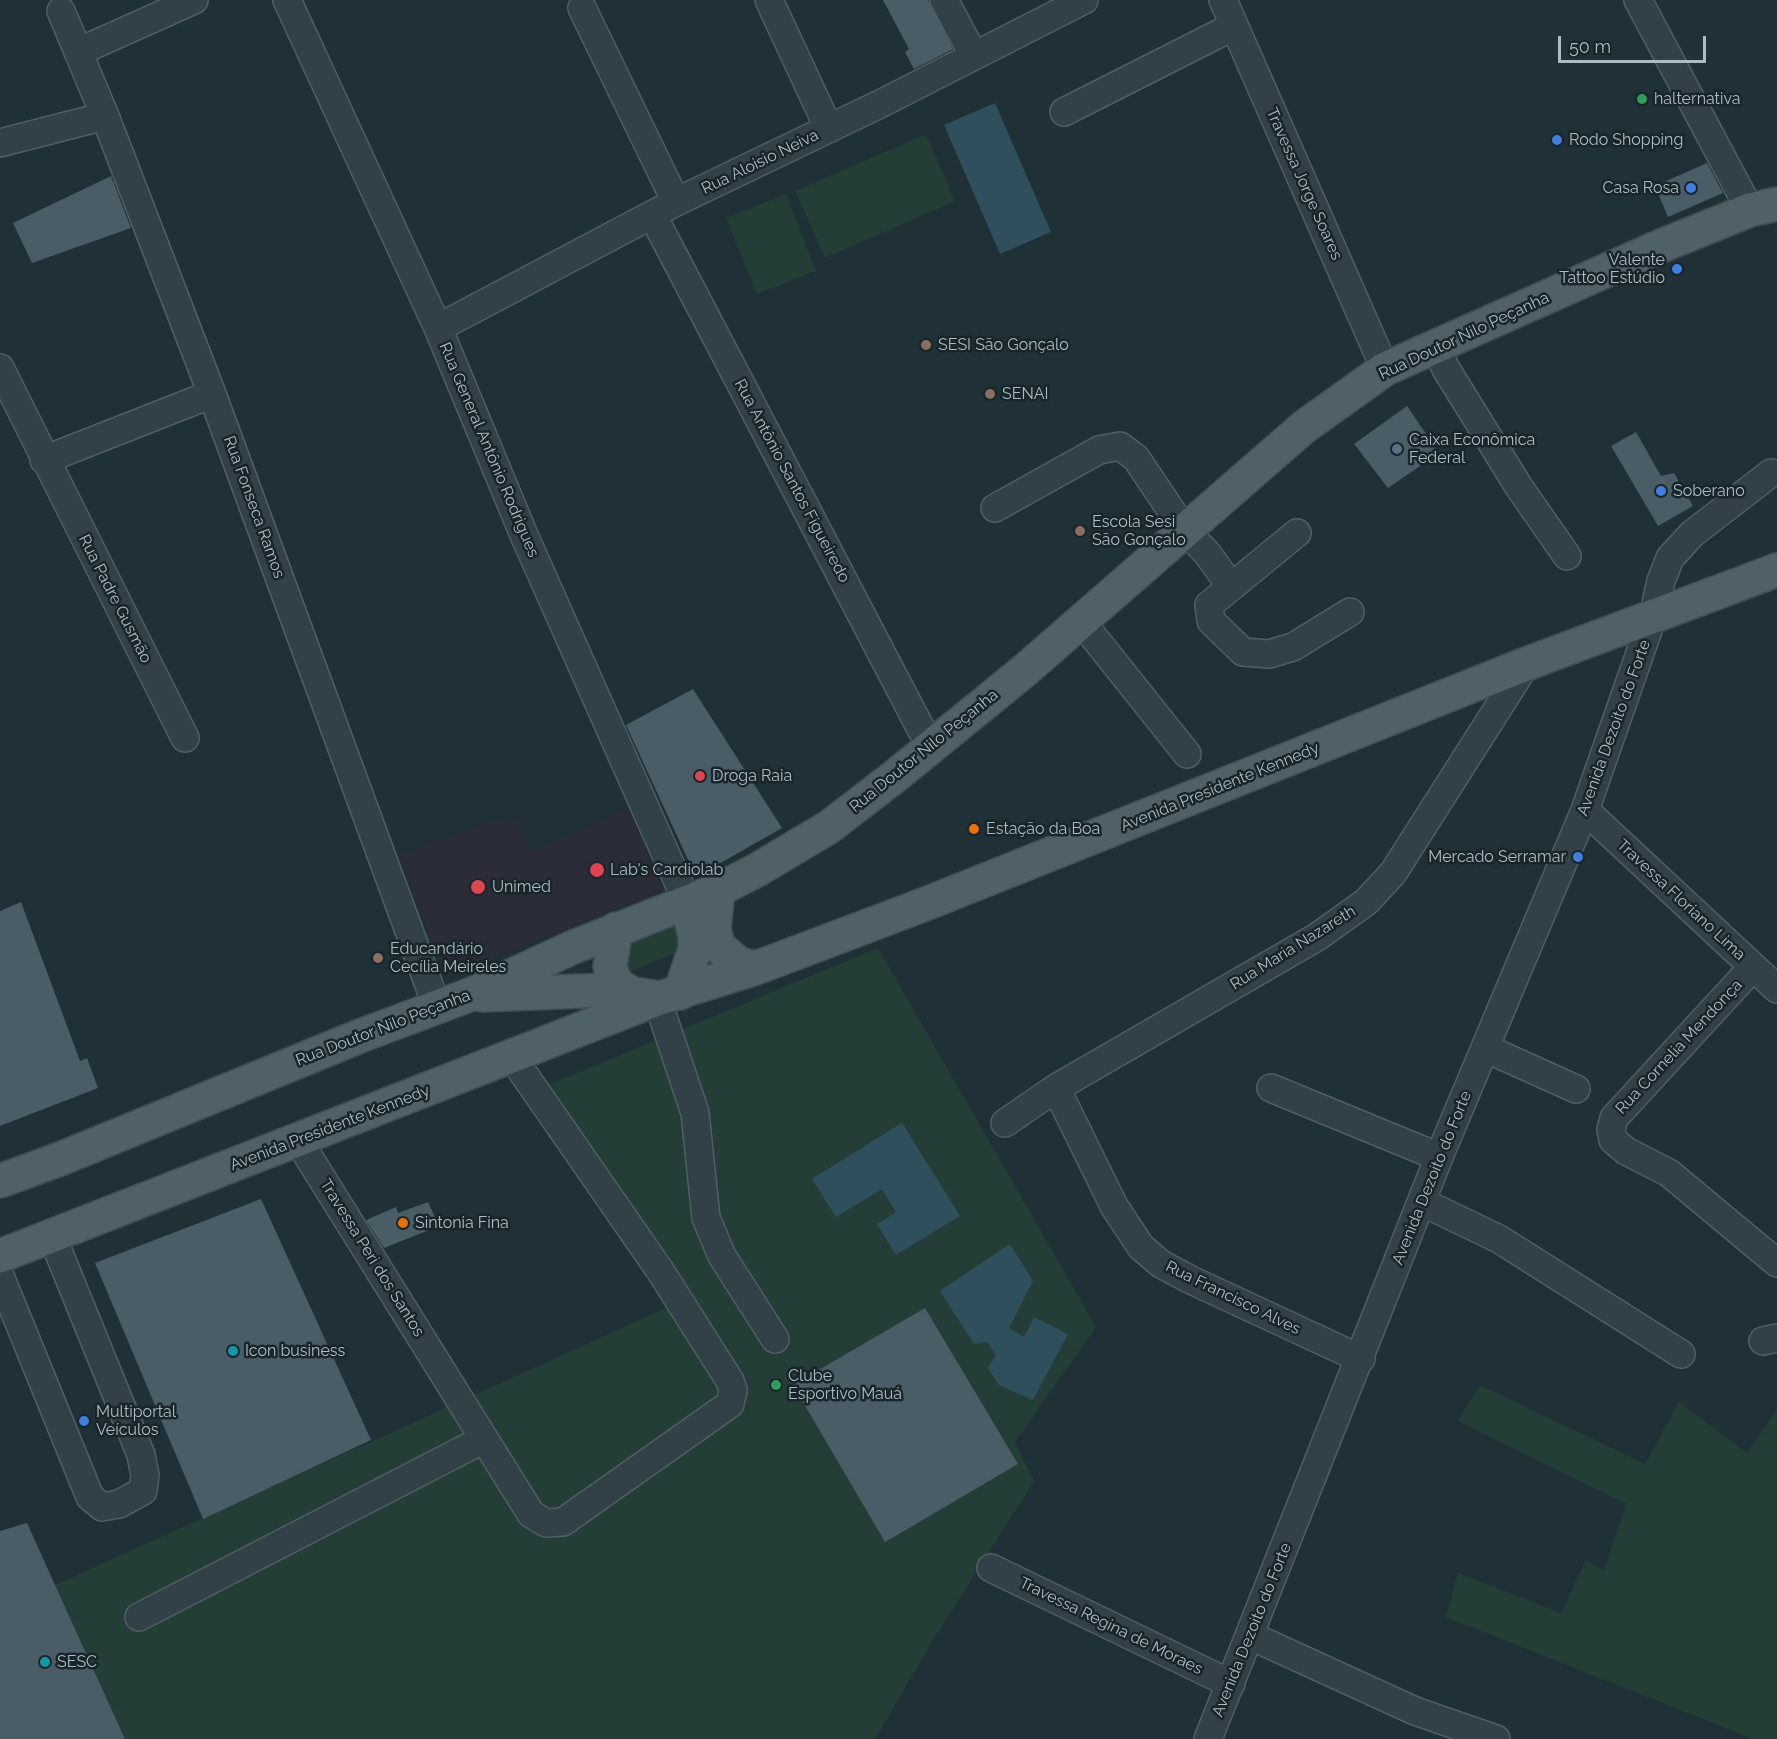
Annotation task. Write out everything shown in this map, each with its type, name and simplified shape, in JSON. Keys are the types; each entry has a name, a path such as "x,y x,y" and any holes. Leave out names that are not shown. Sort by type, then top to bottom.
{"main road":[{"name":"Rua Doutor Nilo Peçanha","path":"0,1181 60,1159 360,1036 472,994 616,929 718,890 829,827 1081,621 1304,427 1385,369 1661,246 1764,207"},
{"name":"Avenida Presidente Kennedy","path":"0,1256 512,1057 657,996 756,968 939,898 1526,664 1777,570"},
{"path":"718,890 714,928 718,946 739,964 756,968"},
{"path":"616,929 610,966 613,977 620,986 657,996 695,949 693,918 687,902"},
{"name":"Avenida Presidente Kennedy","path":"472,994 503,996 554,990 608,990 657,996"},
{"path":"0,1200 60,1159"}],"street":[{"path":"78,52 194,0"},
{"name":"Rua General Antônio Rodrigues","path":"287,0 438,328 524,535 687,902"},
{"path":"769,0 829,129"},
{"path":"944,0 974,56"},
{"name":"Rua Aloisio Neiva","path":"438,328 676,202 829,129 1084,0"},
{"name":"Travessa Jorge Soares","path":"1223,0 1385,369"},
{"path":"1638,0 1764,207"},
{"path":"582,8 676,202"},
{"name":"Rua Fonseca Ramos","path":"61,11 105,116 212,394 437,1007"},
{"path":"1064,112 1234,26"},
{"path":"0,143 105,116"},
{"name":"Rua Antônio Santos Figueiredo","path":"653,216 930,746"},
{"path":"1436,347 1446,369 1519,487 1567,556"},
{"name":"Rua Padre Gusmão","path":"0,368 185,738"},
{"path":"44,460 212,394"},
{"path":"995,508 1099,450 1120,446 1136,458 1185,531 1207,553 1230,585"},
{"name":"Avenida Dezoito do Forte","path":"1208,1739 1361,1359 1439,1157 1585,810 1653,616 1661,581 1670,558 1692,534 1771,473"},
{"path":"1297,533 1230,585 1209,605 1211,621 1243,652 1269,654 1293,647 1350,612"},
{"path":"1081,621 1186,754"},
{"name":"Rua Maria Nazareth","path":"1005,1123 1056,1088 1317,936 1366,902 1393,873 1526,664"},
{"name":"Travessa Floriano Lima","path":"1585,810 1777,989"},
{"name":"Rua Cornelia Mendonça","path":"1753,967 1614,1118 1611,1130 1613,1140 1626,1151 1669,1173 1777,1263"},
{"path":"657,996 694,1113 706,1218 722,1256 775,1339"},
{"path":"1485,1048 1576,1089"},
{"name":"Travessa Peri dos Santos","path":"298,1140 531,1514 546,1523 563,1522 729,1404 733,1390 730,1381 661,1272 512,1057"},
{"name":"Rua Francisco Alves","path":"1056,1088 1114,1206 1141,1247 1161,1264 1191,1280 1361,1359"},
{"path":"1270,1088 1439,1157"},
{"path":"1422,1202 1499,1239 1681,1354"},
{"path":"0,1276 90,1497 102,1507 119,1504 142,1491 145,1475 141,1455 52,1236"},
{"path":"139,1617 484,1439"},
{"name":"Travessa Regina de Moraes","path":"991,1568 1231,1684"},
{"path":"1251,1636 1415,1711 1496,1739"}],"shaded area":[{"path":"995,103 1051,232 1000,254 944,125"},
{"name":"Unimed","path":"629,809 663,890 453,974 443,972 399,855 502,817 505,823 516,818 531,851"},
{"path":"902,1123 960,1216 896,1255 877,1224 896,1212 882,1189 836,1217 812,1179"},
{"path":"1010,1244 1033,1281 1009,1328 1024,1337 1034,1317 1068,1334 1033,1400 999,1385 988,1368 996,1355 987,1342 974,1344 940,1291"}],"green space":[{"path":"926,134 955,201 825,258 795,191"},
{"path":"786,194 816,271 757,294 726,218"},
{"path":"687,921 678,952 626,973 626,939"},
{"name":"Clube Esportivo Mauá","path":"878,948 1096,1327 1015,1442 1034,1481 935,1637 875,1739 125,1739 55,1585 688,1298 546,1086"},
{"path":"1480,1385 1645,1464 1679,1402 1747,1453 1777,1410 1777,1739 1753,1739 1446,1617 1458,1573 1561,1613 1586,1560 1604,1571 1626,1504 1458,1421"}],"building":[{"path":"883,0 928,0 953,49 914,69 905,52 909,49"},
{"name":"Casa Rosa","path":"1707,163 1723,193 1668,217 1655,186"},
{"path":"111,176 131,228 32,263 13,223"},
{"name":"Caixa Econômica Federal","path":"1407,406 1439,453 1388,488 1354,444"},
{"name":"Soberano","path":"1636,432 1661,476 1674,473 1693,506 1658,526 1611,446"},
{"name":"Droga Raia","path":"693,689 782,828 696,877 626,725"},
{"path":"21,902 80,1061 87,1058 98,1088 0,1126 0,911"},
{"path":"261,1199 371,1440 203,1519 95,1263"},
{"name":"Sintonia Fina","path":"428,1202 439,1226 384,1248 366,1220 396,1207 398,1213"},
{"path":"925,1308 1018,1464 885,1542 793,1385"},
{"name":"SESC","path":"27,1523 125,1739 0,1739 0,1531"}],"place":[{"name":"halternativa","path":"1642,99"},
{"name":"Rodo Shopping","path":"1557,140"},
{"name":"Casa Rosa","path":"1691,188"},
{"name":"Valente Tattoo Estúdio","path":"1677,269"},
{"name":"SESI São Gonçalo","path":"926,345"},
{"name":"SENAI","path":"990,394"},
{"name":"Caixa Econômica Federal","path":"1397,449"},
{"name":"Soberano","path":"1661,491"},
{"name":"Escola Sesi São Gonçalo","path":"1080,531"},
{"name":"Droga Raia","path":"700,776"},
{"name":"Estação da Boa","path":"974,829"},
{"name":"Mercado Serramar","path":"1578,857"},
{"name":"Lab's Cardiolab","path":"597,870"},
{"name":"Unimed","path":"478,887"},
{"name":"Educandário Cecília Meireles","path":"378,958"},
{"name":"Sintonia Fina","path":"403,1223"},
{"name":"Icon business","path":"233,1351"},
{"name":"Clube Esportivo Mauá","path":"776,1385"},
{"name":"Multiportal Veículos","path":"84,1421"},
{"name":"SESC","path":"45,1662"}]}
